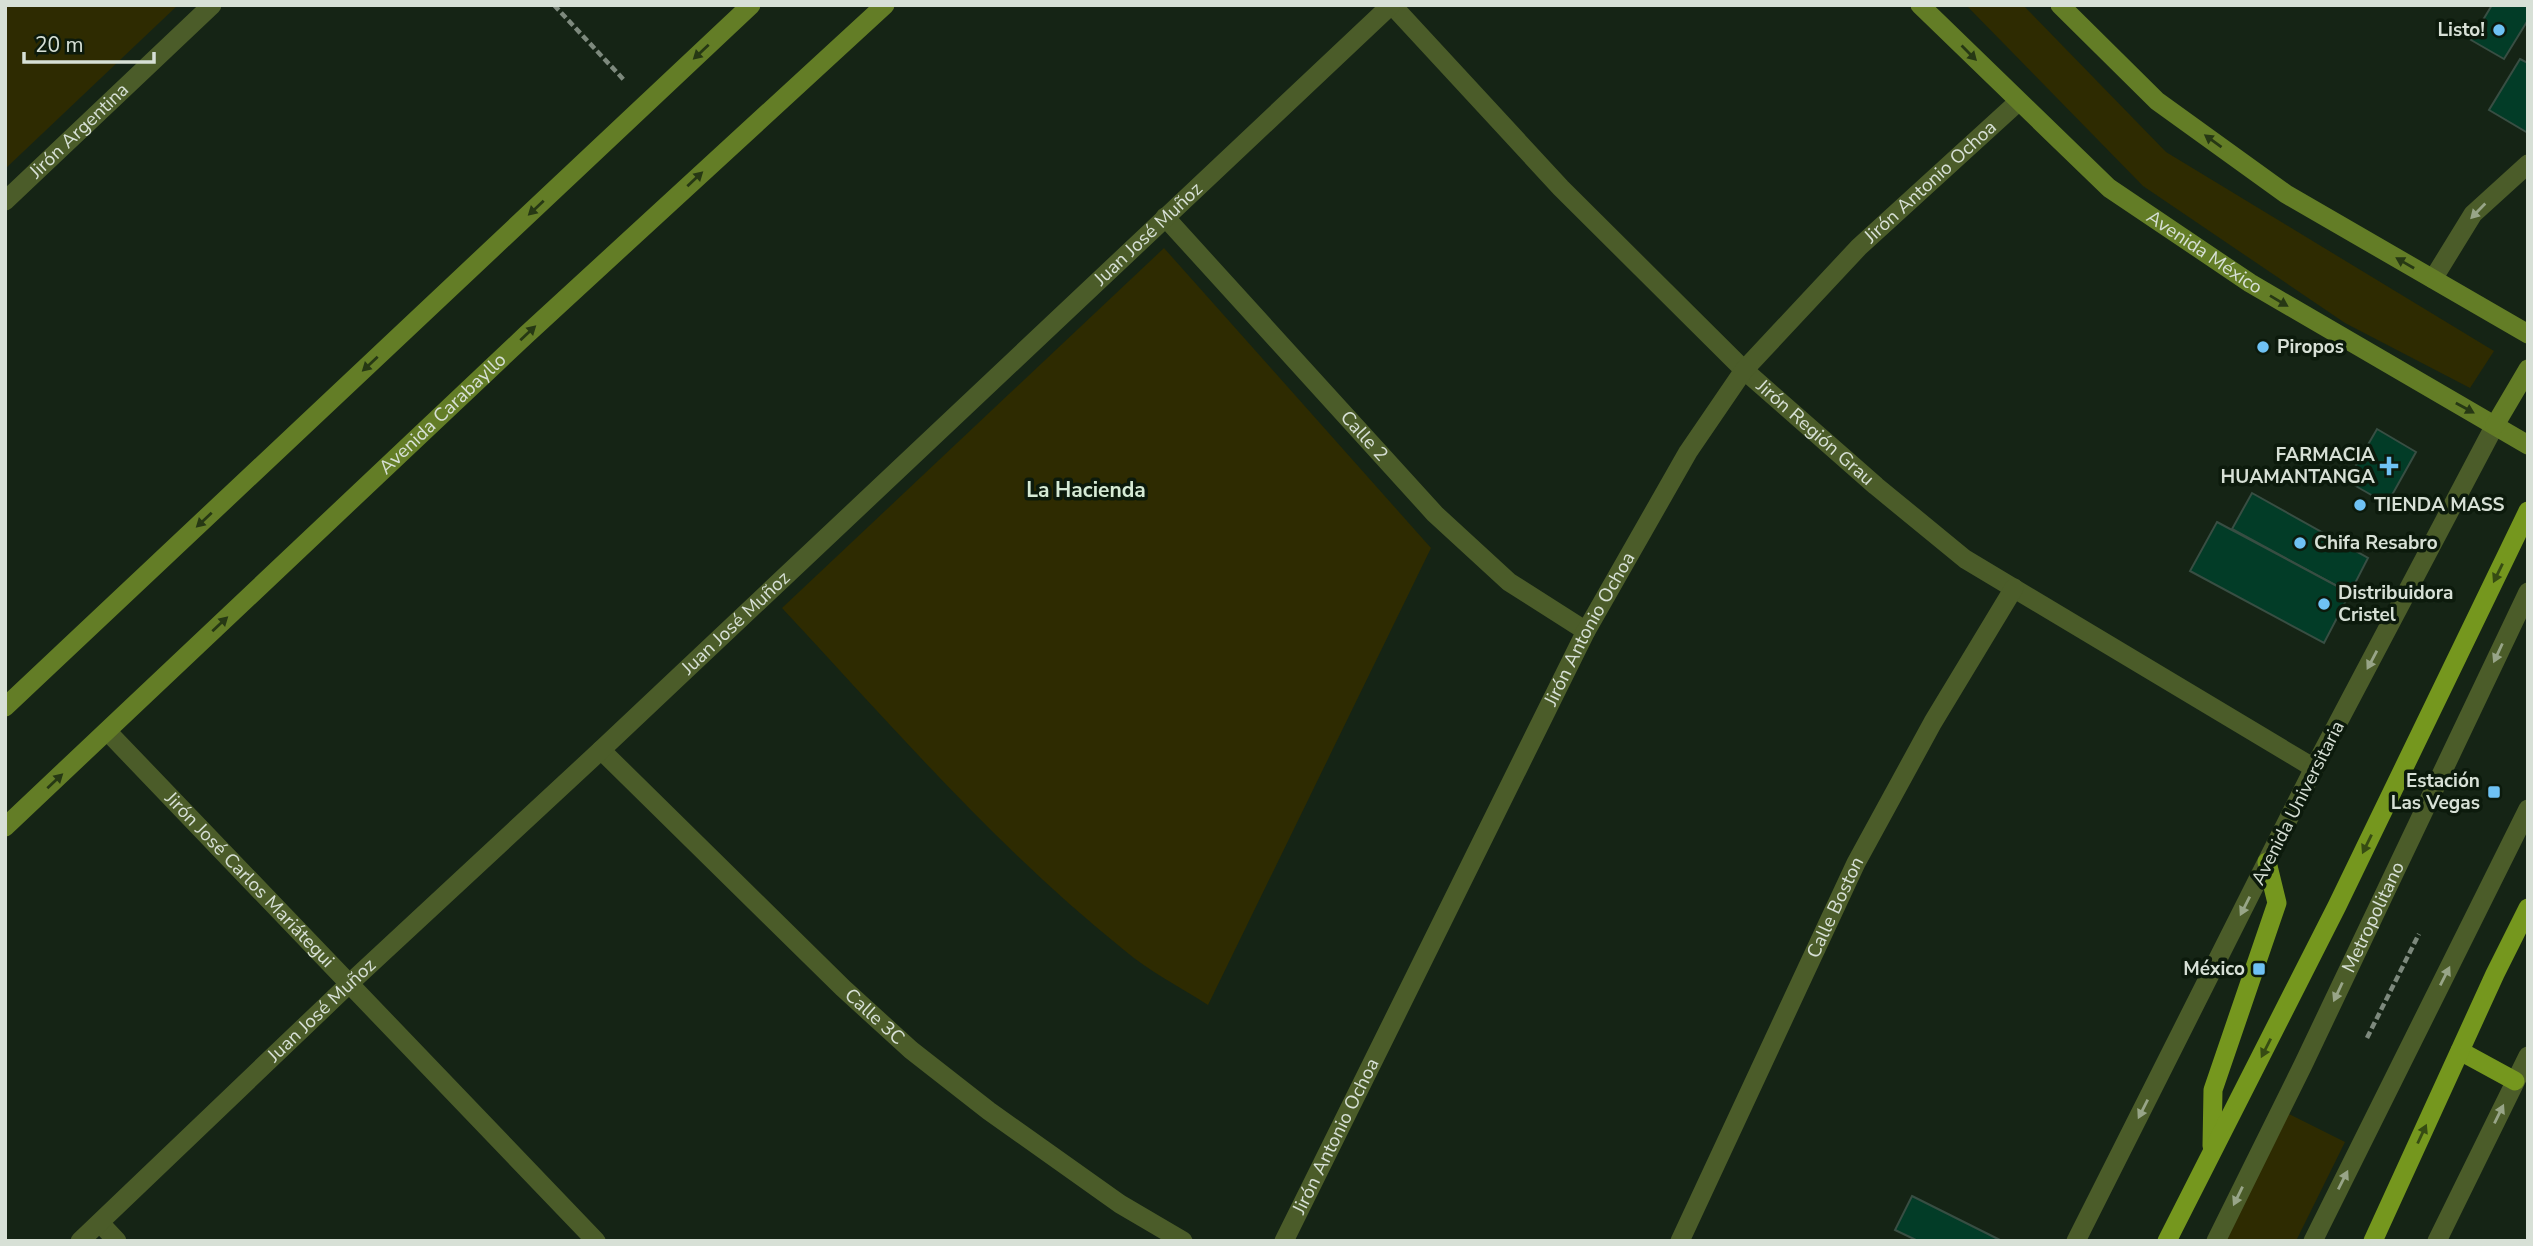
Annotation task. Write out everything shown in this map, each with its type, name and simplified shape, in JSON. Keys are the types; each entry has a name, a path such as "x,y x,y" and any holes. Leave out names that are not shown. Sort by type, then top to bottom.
{"main road":[{"path":"5,707 751,5"},
{"name":"Avenida Carabayllo","path":"5,827 526,335 885,5"},
{"name":"Avenida México","path":"1920,5 2109,188 2249,283 2528,445"},
{"path":"2060,5 2167,109 2286,194 2528,334"},
{"name":"Avenida Universitaria","path":"2495,425 2528,369"},
{"path":"2167,1241 2337,906 2528,511"},
{"path":"2212,1152 2213,1090 2277,903 2267,862"},
{"path":"2373,1241 2459,1051 2528,908"},
{"path":"2459,1051 2515,1081"}],"street":[{"name":"Jirón Argentina","path":"5,201 212,5"},
{"name":"Juan José Muñoz","path":"80,1241 350,982 601,750 1392,5"},
{"name":"Jirón Región Grau","path":"1392,5 1561,188 1744,370 1876,486 1965,559 2314,768"},
{"name":"Jirón Antonio Ochoa","path":"1284,1241 1586,631 1688,452 1744,370 1859,247 2018,102"},
{"path":"2433,279 2473,214 2528,164"},
{"name":"Calle 2","path":"1165,216 1435,514 1509,582 1586,631"},
{"name":"Avenida Universitaria","path":"2076,1241 2314,768 2495,425"},
{"name":"Calle Boston","path":"1680,1241 1856,863 1933,722 2014,588"},
{"name":"Metropolitano","path":"2216,1241 2303,1065 2528,592"},
{"name":"Jirón José Carlos Mariátegui","path":"107,731 596,1241"},
{"name":"Calle 3C","path":"601,750 843,988 911,1050 989,1111 1120,1203 1183,1241"},
{"path":"2312,1241 2528,809"},
{"path":"2437,1241 2528,1056"},
{"path":"100,1223 117,1241"}],"path":[{"path":"554,5 647,104"},
{"path":"2367,1038 2419,933"}],"shaded area":[{"path":"5,5 178,5 5,169"},
{"path":"1966,5 2023,5 2166,152 2494,351 2470,388 2345,323 2143,186"},
{"path":"1164,248 1431,548 1208,1005 1134,958 1033,870 947,785 782,608"},
{"path":"2287,1113 2345,1142 2296,1241 2224,1241"}],"building":[{"name":"Listo!","path":"2492,5 2528,5 2528,20 2504,59 2471,40"},
{"path":"2520,59 2528,63 2528,133 2489,110"},
{"path":"2377,429 2416,452 2387,504 2347,481"},
{"name":"Chifa Resabro","path":"2252,493 2368,558 2350,593 2232,529"},
{"path":"2217,522 2350,593 2324,643 2190,571"},
{"path":"1912,1196 2002,1241 1918,1241 1895,1230"}],"place":[{"name":"Listo!","path":"2499,30"},
{"name":"Piropos","path":"2263,347"},
{"name":"FARMACIA HUAMANTANGA","path":"2389,466"},
{"name":"TIENDA MASS","path":"2360,505"},
{"name":"Chifa Resabro","path":"2300,543"},
{"name":"Distribuidora Cristel","path":"2324,604"},
{"name":"Estación Las Vegas","path":"2494,792"},
{"name":"México","path":"2259,969"}],"district":[{"name":"La Hacienda","path":"1086,490"}]}
